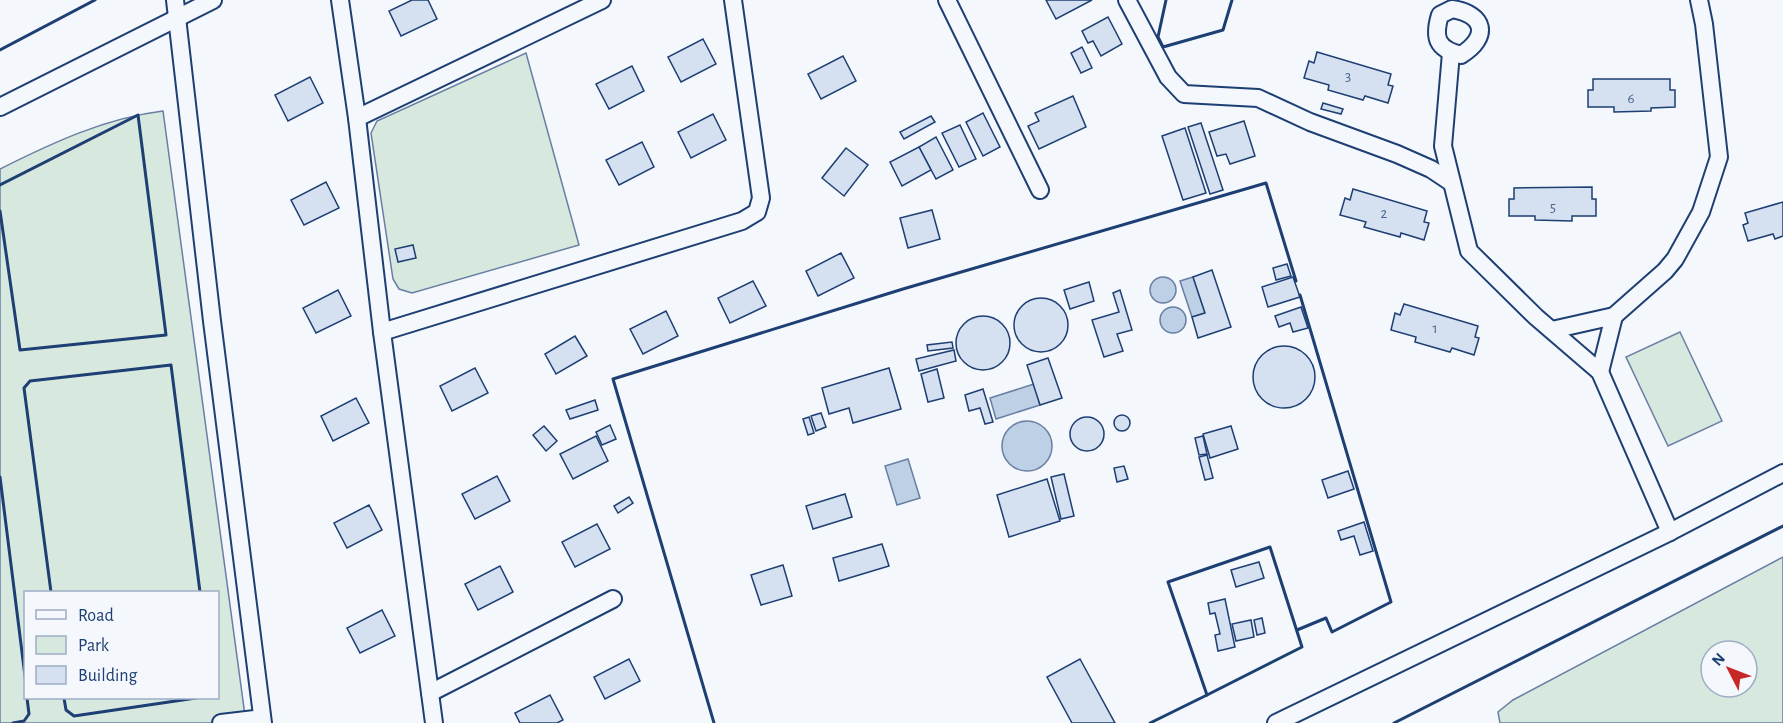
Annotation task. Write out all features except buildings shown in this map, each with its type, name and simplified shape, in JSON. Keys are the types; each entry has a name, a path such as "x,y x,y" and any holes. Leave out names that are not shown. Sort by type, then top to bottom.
{"street":[{"path":"175,0 262,721 221,723"},
{"path":"0,107 213,0"},
{"path":"339,0 357,118 382,332 434,723"},
{"path":"357,118 602,0"},
{"path":"382,332 742,221 757,212 761,198 733,0"},
{"path":"947,0 1040,190"},
{"path":"1127,0 1168,77 1184,94 1258,98 1310,122 1406,158 1431,169 1452,183"},
{"path":"1138,20 1144,0"},
{"path":"1552,330 1614,316 1665,271 1675,259 1701,212 1719,156 1704,24 1699,0"},
{"path":"1451,52 1443,146 1469,251 1599,372 1670,532"},
{"path":"1599,372 1614,316"},
{"path":"1276,723 1670,532 1783,473"},
{"path":"430,693 612,599"}],"green space":[{"path":"526,53 579,245 412,293 399,289 393,279 371,133 377,121"},
{"path":"163,111 246,723 0,723 0,169 79,133 120,119"},
{"path":"1680,332 1722,421 1668,446 1626,357"},
{"path":"1783,557 1783,723 1500,723 1498,712 1513,700"}],"water":[{"path":"1163,277 1172,281 1176,290 1172,299 1163,303 1154,299 1150,290 1154,281"},
{"path":"1193,277 1205,313 1192,317 1180,281"},
{"path":"1173,307 1182,311 1186,320 1182,329 1173,333 1164,329 1160,320 1164,311"},
{"path":"1034,384 1040,405 996,419 990,398"},
{"path":"1027,421 1041,425 1048,432 1052,446 1048,460 1041,467 1027,471 1013,467 1006,460 1002,446 1006,432 1013,425"},
{"path":"908,459 920,498 897,505 885,466"}],"wall":[{"path":"0,50 95,0"},
{"path":"1166,0 1158,37 1163,47 1223,30 1232,0"},
{"path":"0,185 138,115 166,335 20,350 0,211"},
{"path":"714,723 613,379 903,289 1266,183 1296,281"},
{"path":"1297,630 1326,618 1332,632 1391,602 1300,295"},
{"path":"51,591 24,388 30,381 171,365 200,591"},
{"path":"0,477 24,668"},
{"path":"1394,723 1783,526"},
{"path":"1270,547 1302,647 1207,695 1168,582 1270,547"},
{"path":"1150,723 1207,695"},
{"path":"13,723 24,721 29,714 27,699"},
{"path":"64,699 66,710 74,716 189,699"}]}
